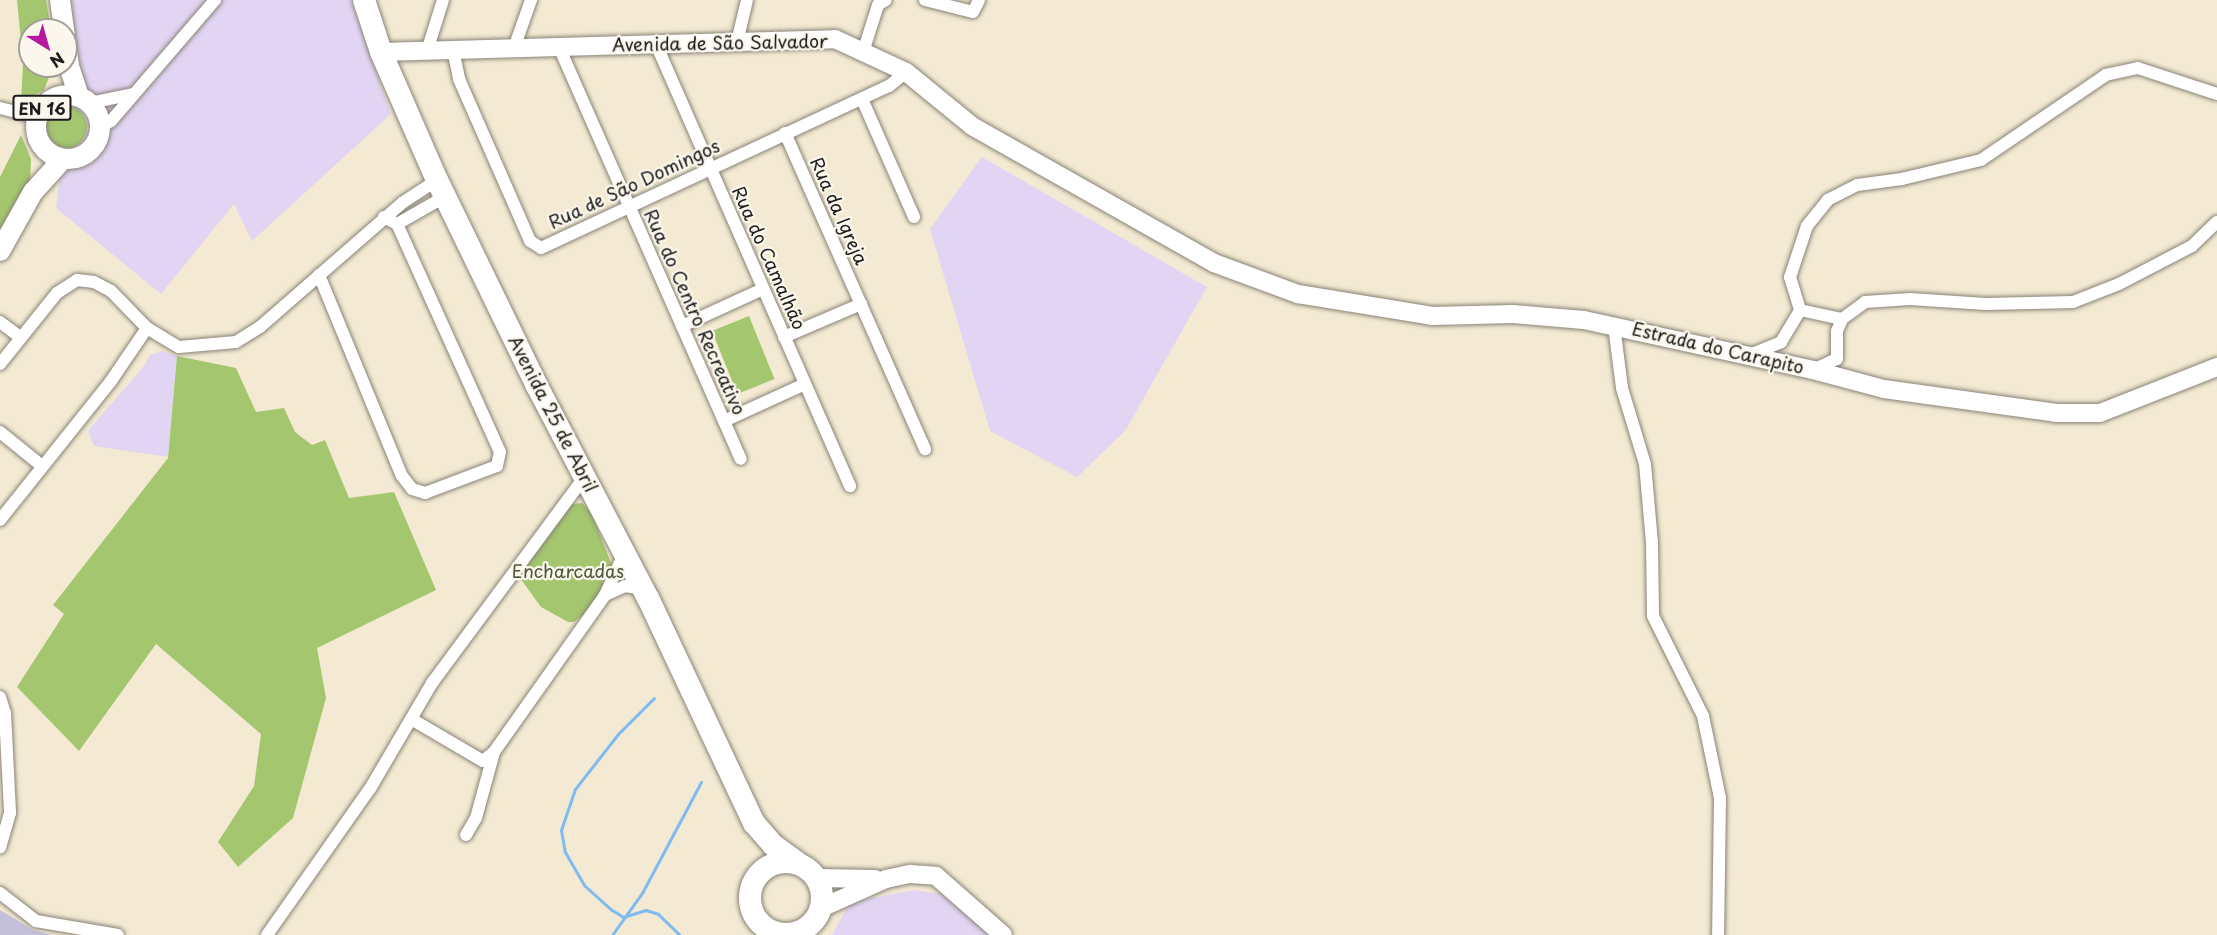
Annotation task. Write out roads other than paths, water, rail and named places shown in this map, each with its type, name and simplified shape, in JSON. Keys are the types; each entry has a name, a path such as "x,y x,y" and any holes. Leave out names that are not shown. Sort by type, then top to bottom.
{"highway":[{"name":"Avenida 25 de Abril","path":"364,0 381,52 441,188 644,589 753,823 761,856 757,876 752,885 750,905 760,924 780,934 799,932 817,921"},
{"name":"Avenida 25 de Abril","path":"753,823 772,845 816,878"},
{"path":"757,876 775,863 798,863"},
{"path":"816,878 817,921"}],"main road":[{"path":"54,0 56,18"},
{"name":"EN 16","path":"0,251 33,192 63,159 86,153 94,146 100,127 84,100 69,66 60,0"},
{"name":"EN 16","path":"33,192 41,144 38,117 56,97 58,78"},
{"name":"EN 16","path":"56,97 84,100"},
{"name":"EN 16","path":"41,144 63,159"}],"street":[{"path":"100,127 111,121 136,94 215,0"},
{"path":"427,51 443,0"},
{"path":"514,48 531,0"},
{"path":"737,42 747,0"},
{"path":"863,52 878,5 886,0"},
{"path":"925,0 973,12 979,0"},
{"name":"Avenida de São Salvador","path":"381,52 835,39 906,72 972,126 1214,263"},
{"name":"Rua do Camalhão","path":"656,44 850,486"},
{"name":"Rua do Centro Recreativo","path":"559,47 741,459"},
{"name":"Rua de São Domingos","path":"453,50 459,79 530,241 541,248 628,205 890,86 906,72"},
{"path":"1745,356 1781,342 1800,310 1790,277 1807,226 1828,200 1857,185 1902,179 1981,160 2106,75 2138,68 2217,94"},
{"path":"84,100 136,94"},
{"path":"862,99 914,217"},
{"path":"0,108 38,117"},
{"name":"Rua da Igreja","path":"785,133 925,449"},
{"path":"0,364 57,293 77,280 94,282 111,291 147,328 179,346 236,342 260,327 384,217 441,188"},
{"path":"397,224 441,188"},
{"path":"319,274 402,476 412,489 425,493 497,466 500,452 397,224 384,217"},
{"path":"1854,381 1837,359 1837,331 1842,319 1865,302 1910,299 1986,304 2073,302 2119,284 2192,246 2217,222"},
{"name":"Estrada do Carapito","path":"1214,263 1298,294 1432,316 1513,314 1614,326 1792,365 1884,389 2056,413 2100,413 2217,367"},
{"path":"682,326 763,289"},
{"path":"784,337 861,304"},
{"path":"1800,310 1842,319"},
{"path":"0,322 21,338"},
{"path":"1614,326 1622,388 1645,464 1652,543 1653,616 1703,716 1720,798 1718,935"},
{"path":"0,520 111,381 147,328"},
{"path":"1781,342 1792,365"},
{"path":"1813,370 1837,359"},
{"path":"724,421 805,384"},
{"path":"0,432 42,466"},
{"path":"267,935 371,787 391,751 413,720 432,683 585,476"},
{"path":"413,720 483,761 494,752 605,595 625,552"},
{"path":"605,595 625,586 644,589"},
{"path":"0,697 5,713 10,813 0,848"},
{"path":"466,835 476,818 494,752"},
{"path":"816,878 886,879 910,874 936,876 1004,935"},
{"path":"817,921 886,879"},
{"path":"0,893 36,921 118,935"}],"waterway":[{"path":"654,698 618,734 575,789 561,830 565,852 585,886 612,910 623,917 646,910 658,914 680,935"},
{"path":"612,935 642,893 701,782"}],"park label":[{"name":"Encharcadas","path":"568,571"}]}
